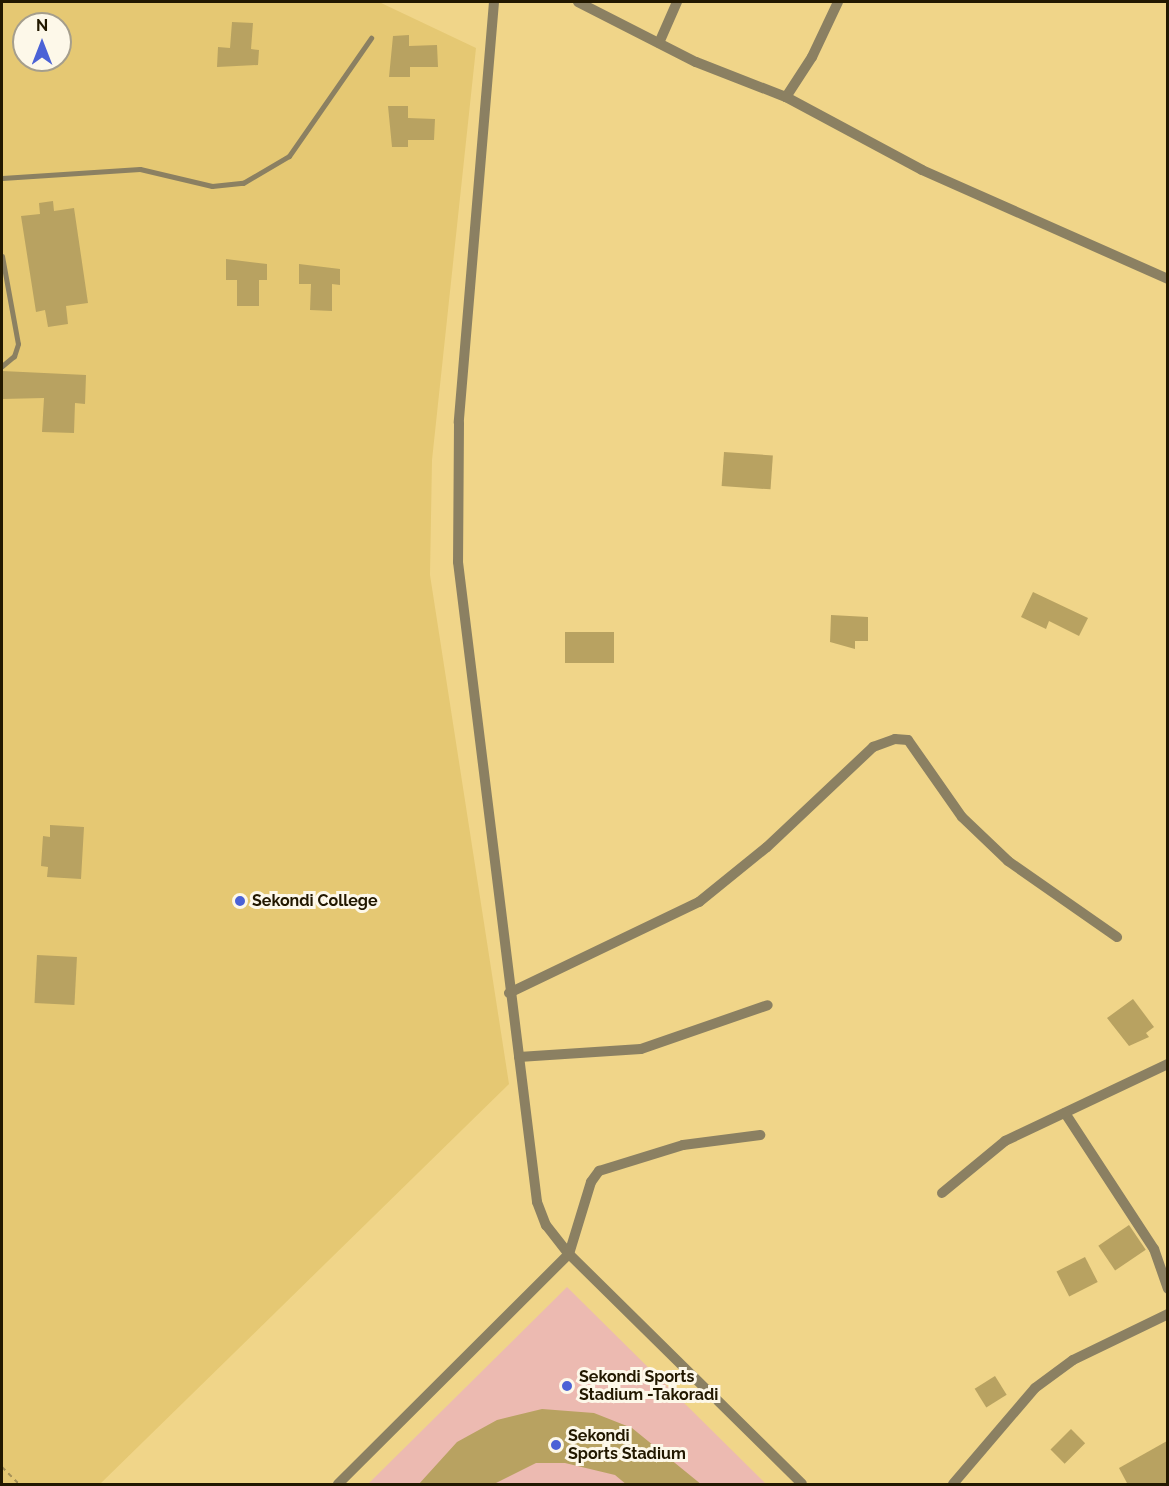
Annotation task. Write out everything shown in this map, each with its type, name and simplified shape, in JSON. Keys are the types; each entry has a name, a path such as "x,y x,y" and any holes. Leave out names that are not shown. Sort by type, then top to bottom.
{"street":[{"path":"494,2 459,423 458,562 509,993 537,1202 546,1225 569,1254 802,1485"},
{"path":"578,2 659,43 786,98 922,170 1167,279"},
{"path":"659,43 676,2"},
{"path":"786,98 812,57 838,2"},
{"path":"509,993 699,902 768,847 873,747 895,739 908,740 962,817 1008,861 1117,937"},
{"path":"519,1057 641,1049 768,1005"},
{"path":"942,1193 1005,1142 1167,1064"},
{"path":"1065,1113 1154,1249 1167,1289"},
{"path":"338,1485 569,1254 591,1182 599,1171 683,1145 760,1135"},
{"path":"953,1485 1035,1388 1114,1337 1167,1314"}],"lane":[{"path":"2,178 140,169 212,186 243,183 263,175 289,156 371,38"},
{"path":"2,256 18,344 14,356 2,366"}],"path":[{"path":"2,1467 19,1485"}],"shaded area":[{"name":"Sekondi College","path":"2,2 379,2 476,48 432,460 430,575 509,1084 100,1484 2,1484"},
{"name":"Sekondi Sports Stadium -Takoradi","path":"567,1287 766,1484 368,1484"}],"building":[{"path":"232,22 253,23 251,49 259,50 258,65 217,67 218,47 230,48"},
{"path":"409,35 409,46 437,45 438,67 410,67 410,77 389,77 393,36"},
{"path":"388,106 408,106 408,118 435,119 434,140 408,140 408,147 392,147"},
{"path":"53,201 54,211 74,208 88,303 66,306 68,324 48,327 45,310 36,312 21,216 40,214 39,203"},
{"path":"226,259 267,264 267,280 259,280 259,306 237,306 237,280 226,280"},
{"path":"299,264 340,269 340,285 332,284 332,311 310,310 311,284 299,284"},
{"path":"2,371 86,375 85,404 75,403 74,433 42,432 44,398 2,399"},
{"path":"724,452 773,455 771,489 722,486"},
{"path":"1033,592 1088,618 1079,636 1049,621 1046,629 1021,617"},
{"path":"831,615 868,617 868,641 855,641 855,649 830,642"},
{"path":"565,632 614,632 614,663 565,663"},
{"path":"50,825 84,827 81,879 47,877 48,867 41,866 43,836 50,837"},
{"path":"37,955 77,957 74,1005 34,1003"},
{"path":"1133,999 1154,1027 1146,1033 1149,1037 1129,1046 1107,1018"},
{"path":"1129,1225 1146,1250 1115,1271 1098,1246"},
{"path":"1085,1257 1098,1282 1069,1296 1056,1272"},
{"path":"995,1376 1007,1395 986,1407 975,1389"},
{"name":"Sekondi Sports Stadium","path":"542,1409 594,1413 632,1428 702,1485 627,1485 615,1475 565,1463 536,1463 492,1485 418,1485 457,1442 497,1420"},
{"path":"1071,1429 1085,1443 1065,1464 1050,1450"},
{"path":"1167,1441 1167,1485 1128,1485 1119,1468"}],"place":[{"name":"Sekondi College","path":"240,901"},
{"name":"Sekondi Sports Stadium -Takoradi","path":"567,1386"},
{"name":"Sekondi Sports Stadium","path":"556,1445"}]}
